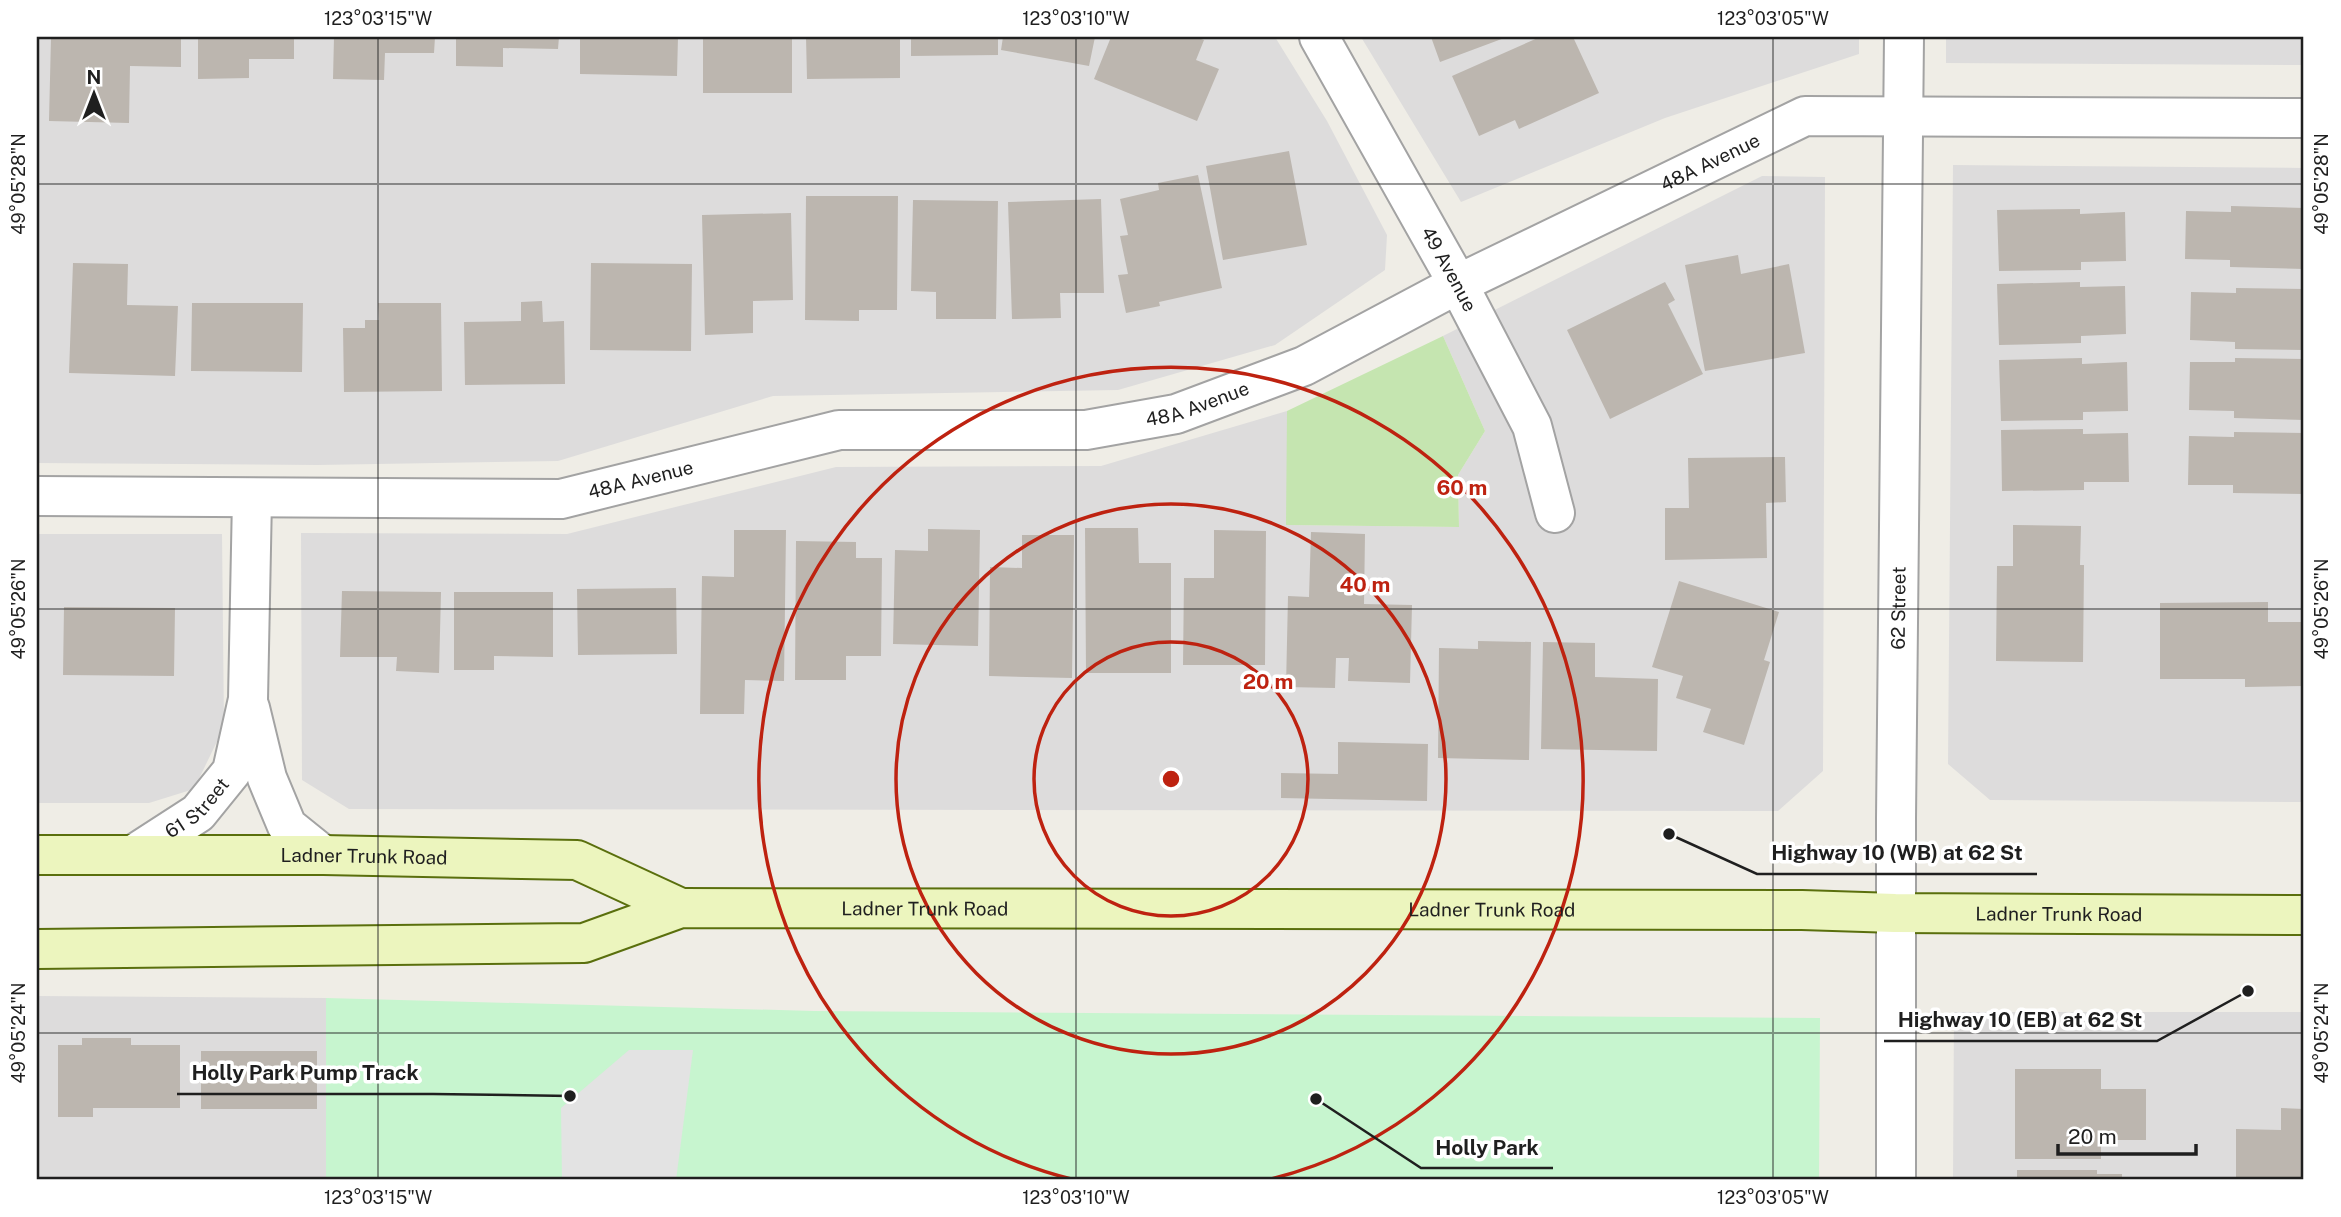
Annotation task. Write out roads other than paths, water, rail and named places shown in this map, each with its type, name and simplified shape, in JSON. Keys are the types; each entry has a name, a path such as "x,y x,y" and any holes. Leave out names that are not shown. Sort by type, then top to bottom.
{"main road":[{"name":"Ladner Trunk Road","path":"37,855 323,855 577,860 681,908"},
{"name":"Ladner Trunk Road","path":"37,949 584,943 681,908 1802,910 2304,915"}],"street":[{"name":"49 Avenue","path":"1318,37 1458,284 1532,426 1555,513"},
{"name":"62 Street","path":"1896,1180 1895,913 1904,37"},
{"name":"48A Avenue","path":"37,496 561,499 839,430 1086,430 1175,414 1304,366 1458,284 1805,116 2304,118"},
{"name":"61 Street","path":"133,855 198,813 232,771 248,699 252,498"},
{"name":"61 Street","path":"248,699 267,778 287,825 323,855"}],"place":[{"name":"Highway 10 (WB) at 62 St","path":"1669,834"},
{"name":"Highway 10 (EB) at 62 St","path":"2248,991"},
{"name":"Holly Park Pump Track","path":"570,1096"},
{"name":"Holly Park","path":"1316,1099"}]}
